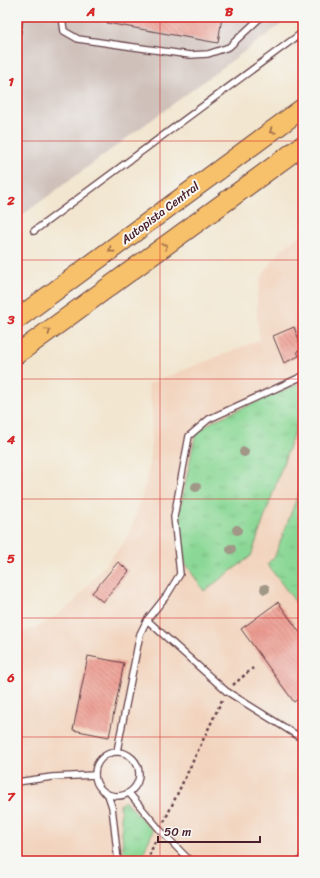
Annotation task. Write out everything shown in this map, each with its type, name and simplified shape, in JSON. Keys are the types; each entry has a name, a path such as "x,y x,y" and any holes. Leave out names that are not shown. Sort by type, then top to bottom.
{"highway":[{"name":"Autopista Central","path":"17,319 303,108"},
{"path":"17,354 303,145"}],"lane":[{"path":"62,17 64,31 78,39 190,55 208,54 229,47 261,17"},
{"path":"34,231 303,32"},
{"path":"117,751 140,634 147,620 167,595 180,574 174,517 189,436 209,419 303,376"},
{"path":"147,620 226,691 303,739"},
{"path":"108,795 122,796 129,793 134,789 138,782 140,773 138,765 133,758 126,753 117,751 110,753 99,761 96,767 95,775 96,782 108,795 112,807 118,861"},
{"path":"17,782 52,777 95,775"},
{"path":"129,793 160,830 190,861"},
{"path":"300,861 303,857"}],"path":[{"path":"147,861 160,830 226,691 253,668"}],"shaded area":[{"path":"17,17 291,17 17,219"},
{"path":"303,233 303,861 17,861 17,636 50,620 73,603 122,545 131,529 148,475 151,446 152,410 148,384 260,340 257,318 257,297 261,278 282,249"}],"green space":[{"path":"303,382 303,413 300,415 251,556 204,591 184,561 178,519 195,437 200,430 215,420"},
{"path":"303,481 303,612 267,564 275,556"},
{"path":"125,801 153,831 140,861 124,861 120,804"}],"building":[{"path":"108,17 222,17 218,43 107,23"},
{"path":"294,327 302,349 297,351 299,356 284,363 273,336"},
{"path":"118,562 129,571 103,602 92,593"},
{"path":"278,602 303,637 303,695 294,702 241,629"},
{"path":"88,656 124,663 109,737 73,730"}],"railway":[{"path":"17,44 22,17"}]}
